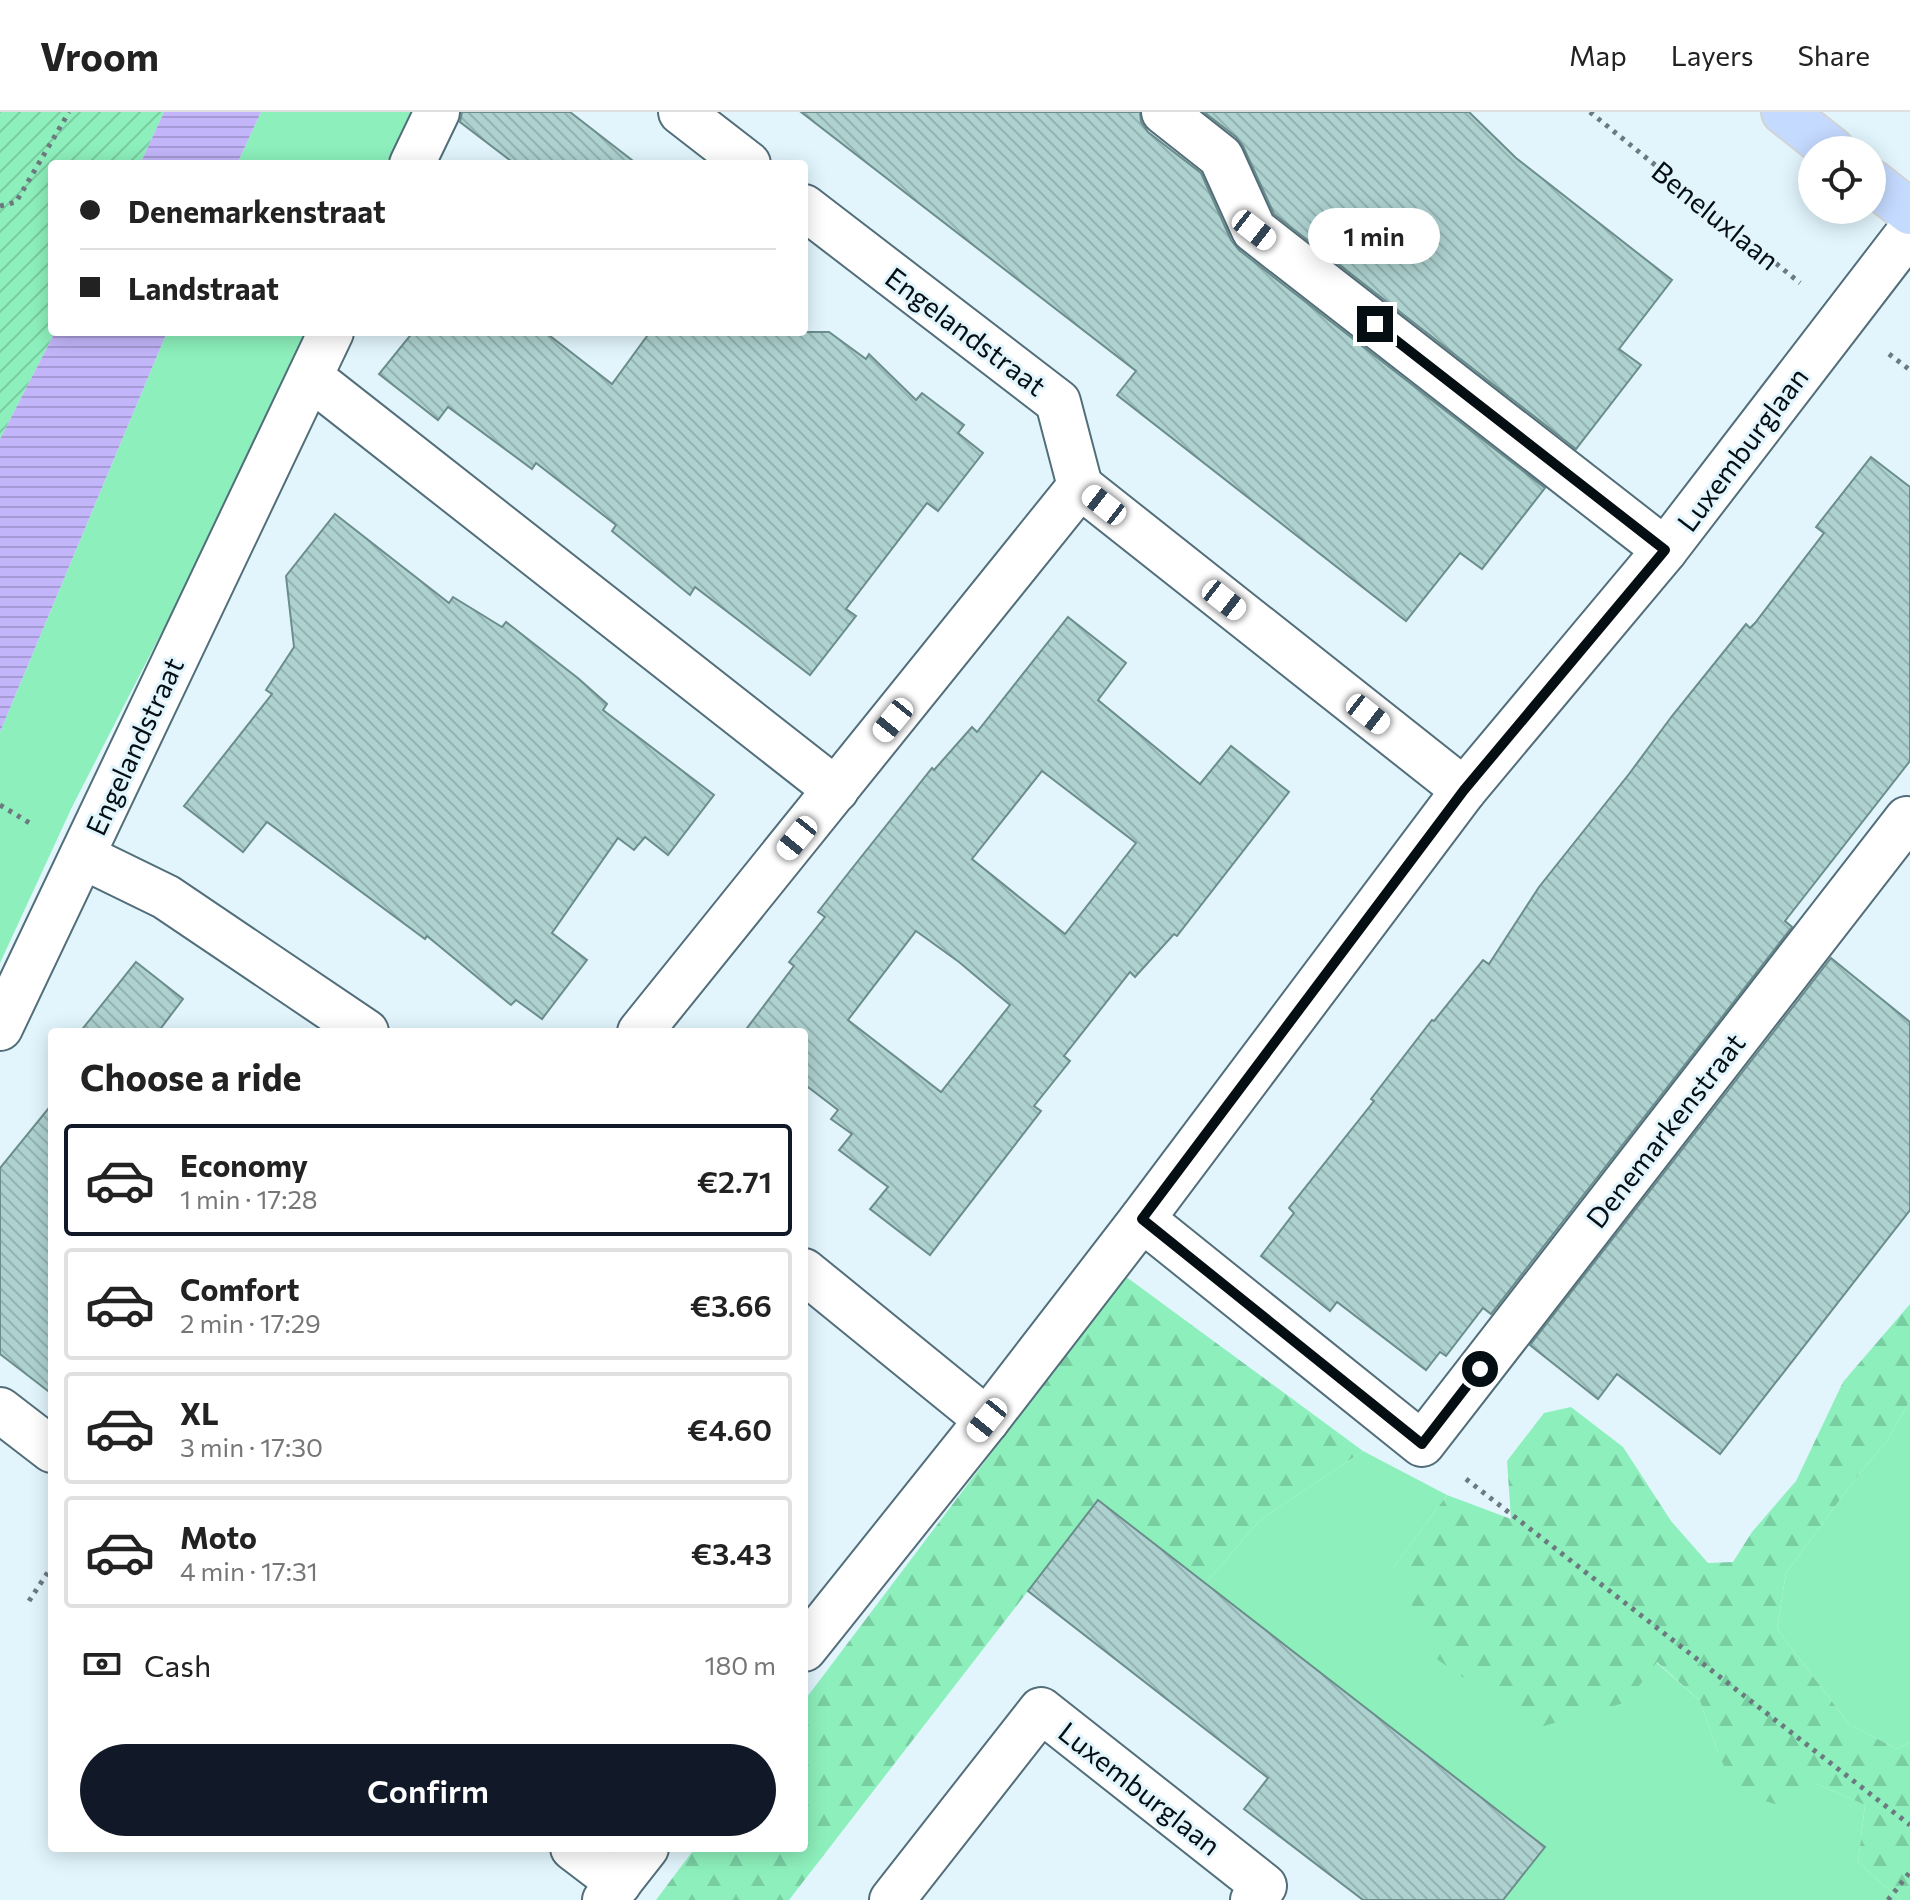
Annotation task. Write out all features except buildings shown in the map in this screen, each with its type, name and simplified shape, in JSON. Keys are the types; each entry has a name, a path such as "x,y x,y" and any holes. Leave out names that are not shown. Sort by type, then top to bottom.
{"main road":[{"path":"1784,112 1814,136"},
{"path":"1886,193 1910,212"}],"street":[{"path":"414,160 437,112"},
{"path":"681,112 743,160"},
{"path":"1164,112 1221,157 1254,230 1665,550"},
{"name":"Engelandstraat","path":"808,210 1058,402 1080,486"},
{"name":"Luxemburglaan","path":"808,1644 1142,1219 1464,790 1665,550 1910,231"},
{"name":"Engelandstraat","path":"329,336 82,856 166,897 360,1028"},
{"path":"310,377 836,790"},
{"path":"643,1028 1080,486 1464,790"},
{"name":"Denemarkenstraat","path":"1422,1444 1907,819 1910,821"},
{"path":"0,1028 82,856"},
{"path":"1142,1219 1422,1444"},
{"path":"808,1274 987,1420"},
{"path":"0,1410 48,1447"},
{"name":"Luxemburglaan","path":"892,1900 1041,1710 1264,1886 1253,1900"},
{"path":"577,1852 612,1892 643,1852"}],"path":[{"path":"0,206 16,202 69,112"},
{"name":"Beneluxlaan","path":"1590,112 1843,318"},
{"path":"1422,1444 1910,1825"},
{"path":"29,1601 48,1572"},
{"path":"1888,1900 1910,1872"}],"green space":[{"path":"0,112 164,112 142,160 48,160 48,336 53,336 0,439"},
{"path":"261,112 416,112 392,160 239,160"},
{"path":"165,336 311,336 72,807 0,963 0,732"},
{"path":"1125,1276 1363,1451 1261,1519 1205,1584 1028,1591 789,1900 656,1900 692,1852 808,1852 808,1696"},
{"path":"1910,1304 1910,1400 1887,1441 1786,1573 1777,1629 1849,1724 1897,1749 1910,1742 1910,1900 1900,1900 1858,1862 1865,1805 1817,1784 1788,1808 1735,1792 1700,1701 1657,1662 1627,1702 1537,1728 1438,1660 1394,1567 1447,1495 1511,1519 1507,1461 1544,1413 1571,1407 1623,1447 1671,1521 1708,1563 1733,1562 1752,1532 1796,1481 1843,1382"},
{"path":"1910,1400 1910,1742 1897,1749 1849,1724 1777,1629 1786,1573 1887,1441"},
{"path":"1363,1451 1447,1495 1394,1567 1656,1662 1700,1701 1718,1752 1817,1784 1865,1805 1858,1862 1900,1900 1503,1900 1545,1846 1205,1584 1261,1519"}],"shaded area":[{"path":"164,112 261,112 239,160 142,160"},
{"path":"53,336 165,336 0,732 0,439"}],"route":[{"path":"1375,324 1665,550 1464,790 1142,1219 1422,1444 1480,1369"}]}
